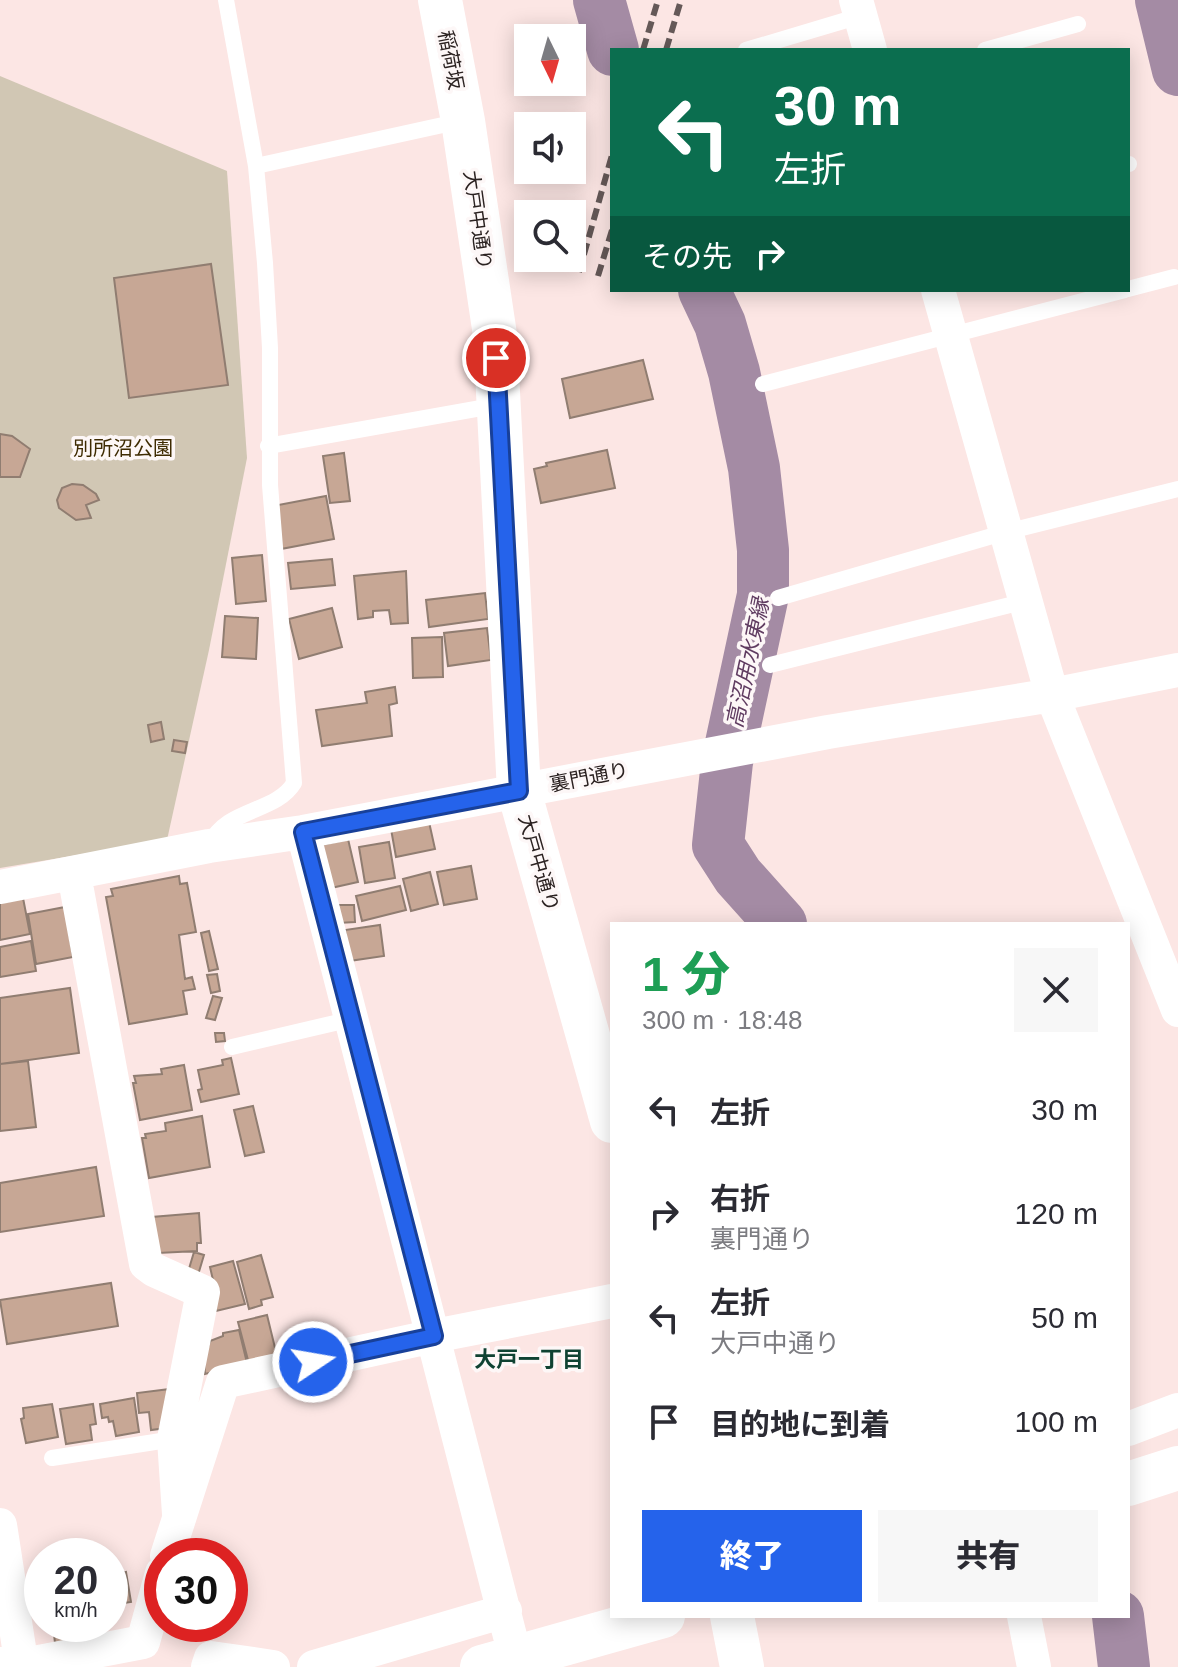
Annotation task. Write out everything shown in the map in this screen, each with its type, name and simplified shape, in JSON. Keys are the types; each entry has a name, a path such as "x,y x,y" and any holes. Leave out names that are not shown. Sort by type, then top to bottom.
{"street":[{"name":"稲荷坂","path":"440,0 463,121"},
{"path":"858,8 869,48"},
{"name":"大戸中通り","path":"463,121 495,335 519,791 610,1114"},
{"path":"939,292 1052,695 1129,922"},
{"name":"裏門通り","path":"0,887 209,846 303,832 828,732 1052,695 1178,670"},
{"path":"303,832 505,1611 506,1664 656,1618"},
{"path":"74,874 146,1264 203,1292 174,1439 179,1514"},
{"path":"1130,925 1141,958 1178,1010"},
{"path":"172,1538 223,1382 610,1301"},
{"path":"1130,1428 1178,1410"},
{"path":"1130,1483 1178,1468"},
{"path":"0,1525 15,1664 143,1642 144,1638"},
{"path":"314,1667 505,1611"},
{"path":"732,1618 742,1667"},
{"path":"1024,1618 1034,1667"},
{"path":"208,1667 211,1658 273,1667"}],"lane":[{"path":"209,846 217,829 280,796 294,783 268,446 270,348 256,166 226,0"},
{"path":"751,48 858,8"},
{"path":"992,48 1078,24"},
{"path":"256,166 463,121"},
{"path":"1130,289 1174,277"},
{"path":"763,384 1118,292"},
{"path":"268,446 498,405"},
{"path":"778,598 1006,532 1178,489"},
{"path":"770,665 1026,601"},
{"path":"232,1047 352,1019"},
{"path":"52,1458 174,1439"}],"green space":[{"name":"別所沼公園","path":"0,76 227,171 247,458 167,840 0,868"}],"building":[{"path":"211,264 228,385 129,398 114,278"},
{"path":"643,360 653,399 570,418 562,379"},
{"path":"0,434 12,436 30,449 20,477 0,477"},
{"path":"607,450 615,488 541,503 534,469 547,466 546,463"},
{"path":"344,453 350,501 330,503 323,456"},
{"path":"72,484 83,485 96,494 99,500 86,505 91,518 76,520 59,508 57,500 62,488"},
{"path":"326,496 334,539 281,549 273,506"},
{"path":"262,555 266,601 236,604 232,558"},
{"path":"332,559 335,585 291,589 288,563"},
{"path":"406,571 408,623 391,624 389,610 373,611 373,617 358,619 354,576"},
{"path":"485,593 488,619 429,627 426,600"},
{"path":"332,608 342,647 299,659 289,619"},
{"path":"225,616 258,618 256,659 222,657"},
{"path":"487,628 491,660 448,666 444,633"},
{"path":"442,637 443,677 413,678 412,638"},
{"path":"395,687 397,703 389,705 392,736 322,746 316,710 367,703 365,692"},
{"path":"161,722 164,739 151,742 148,725"},
{"path":"174,740 187,742 185,753 172,751"},
{"path":"429,822 435,849 396,857 391,829"},
{"path":"348,839 358,882 331,888 321,845"},
{"path":"389,842 395,878 365,883 359,847"},
{"path":"471,866 477,899 444,905 437,872"},
{"path":"430,872 438,904 411,911 403,879"},
{"path":"179,876 180,884 187,883 196,932 179,935 185,979 192,977 195,989 183,991 187,1014 129,1024 106,897 113,896 111,889"},
{"path":"400,886 406,910 362,921 356,896"},
{"path":"23,898 30,934 0,940 0,903"},
{"path":"337,905 354,905 355,922 338,923"},
{"path":"65,907 73,957 36,964 28,914"},
{"path":"380,925 384,956 349,961 345,930"},
{"path":"209,931 218,969 209,971 201,933"},
{"path":"31,941 36,971 0,977 0,947"},
{"path":"217,974 220,991 211,993 207,975"},
{"path":"70,988 79,1053 0,1064 0,998"},
{"path":"213,996 222,998 215,1020 206,1018"},
{"path":"215,1033 224,1033 225,1041 216,1042"},
{"path":"231,1058 239,1094 201,1102 198,1070 223,1065 222,1060"},
{"path":"28,1061 36,1127 0,1131 0,1064"},
{"path":"184,1065 192,1110 140,1120 134,1076 162,1074 161,1069"},
{"path":"253,1106 264,1152 245,1156 234,1110"},
{"path":"202,1116 210,1167 149,1178 142,1138 146,1138 145,1134 166,1131 165,1123"},
{"path":"96,1167 104,1216 0,1232 0,1183"},
{"path":"199,1213 201,1243 197,1243 197,1251 158,1253 152,1217"},
{"path":"194,1252 204,1255 198,1275 188,1272"},
{"path":"261,1255 273,1297 261,1300 262,1305 249,1309 237,1262"},
{"path":"233,1261 245,1304 216,1311 216,1293 210,1267"},
{"path":"111,1283 118,1326 7,1344 0,1300"},
{"path":"267,1315 277,1356 249,1364 238,1322"},
{"path":"239,1330 247,1363 205,1374 204,1360 210,1341 223,1336 223,1333"},
{"path":"170,1389 166,1428 151,1430 149,1412 139,1413 137,1393"},
{"path":"134,1398 139,1432 116,1436 113,1421 109,1422 108,1417 102,1418 100,1404"},
{"path":"52,1404 58,1437 26,1443 21,1419 24,1418 23,1408"},
{"path":"93,1404 96,1424 90,1425 92,1440 66,1444 60,1409"}],"waterway":[{"name":"高沼用水東縁","path":"599,0 612,48"},
{"path":"1161,0 1178,70"},
{"name":"高沼用水東縁","path":"705,292 720,324 734,372 754,468 763,550 763,595 727,762 718,845 738,876 779,922"},
{"name":"高沼用水東縁","path":"1118,1618 1124,1667"}],"railway":[{"path":"644,48 658,0"},
{"path":"667,48 681,0"},
{"path":"586,247 610,162"},
{"path":"598,276 610,237"}],"district":[{"name":"大戸一丁目","path":"529,1359"}],"route":[{"path":"313,1362 434,1336 303,832 519,791 496,358"}]}
